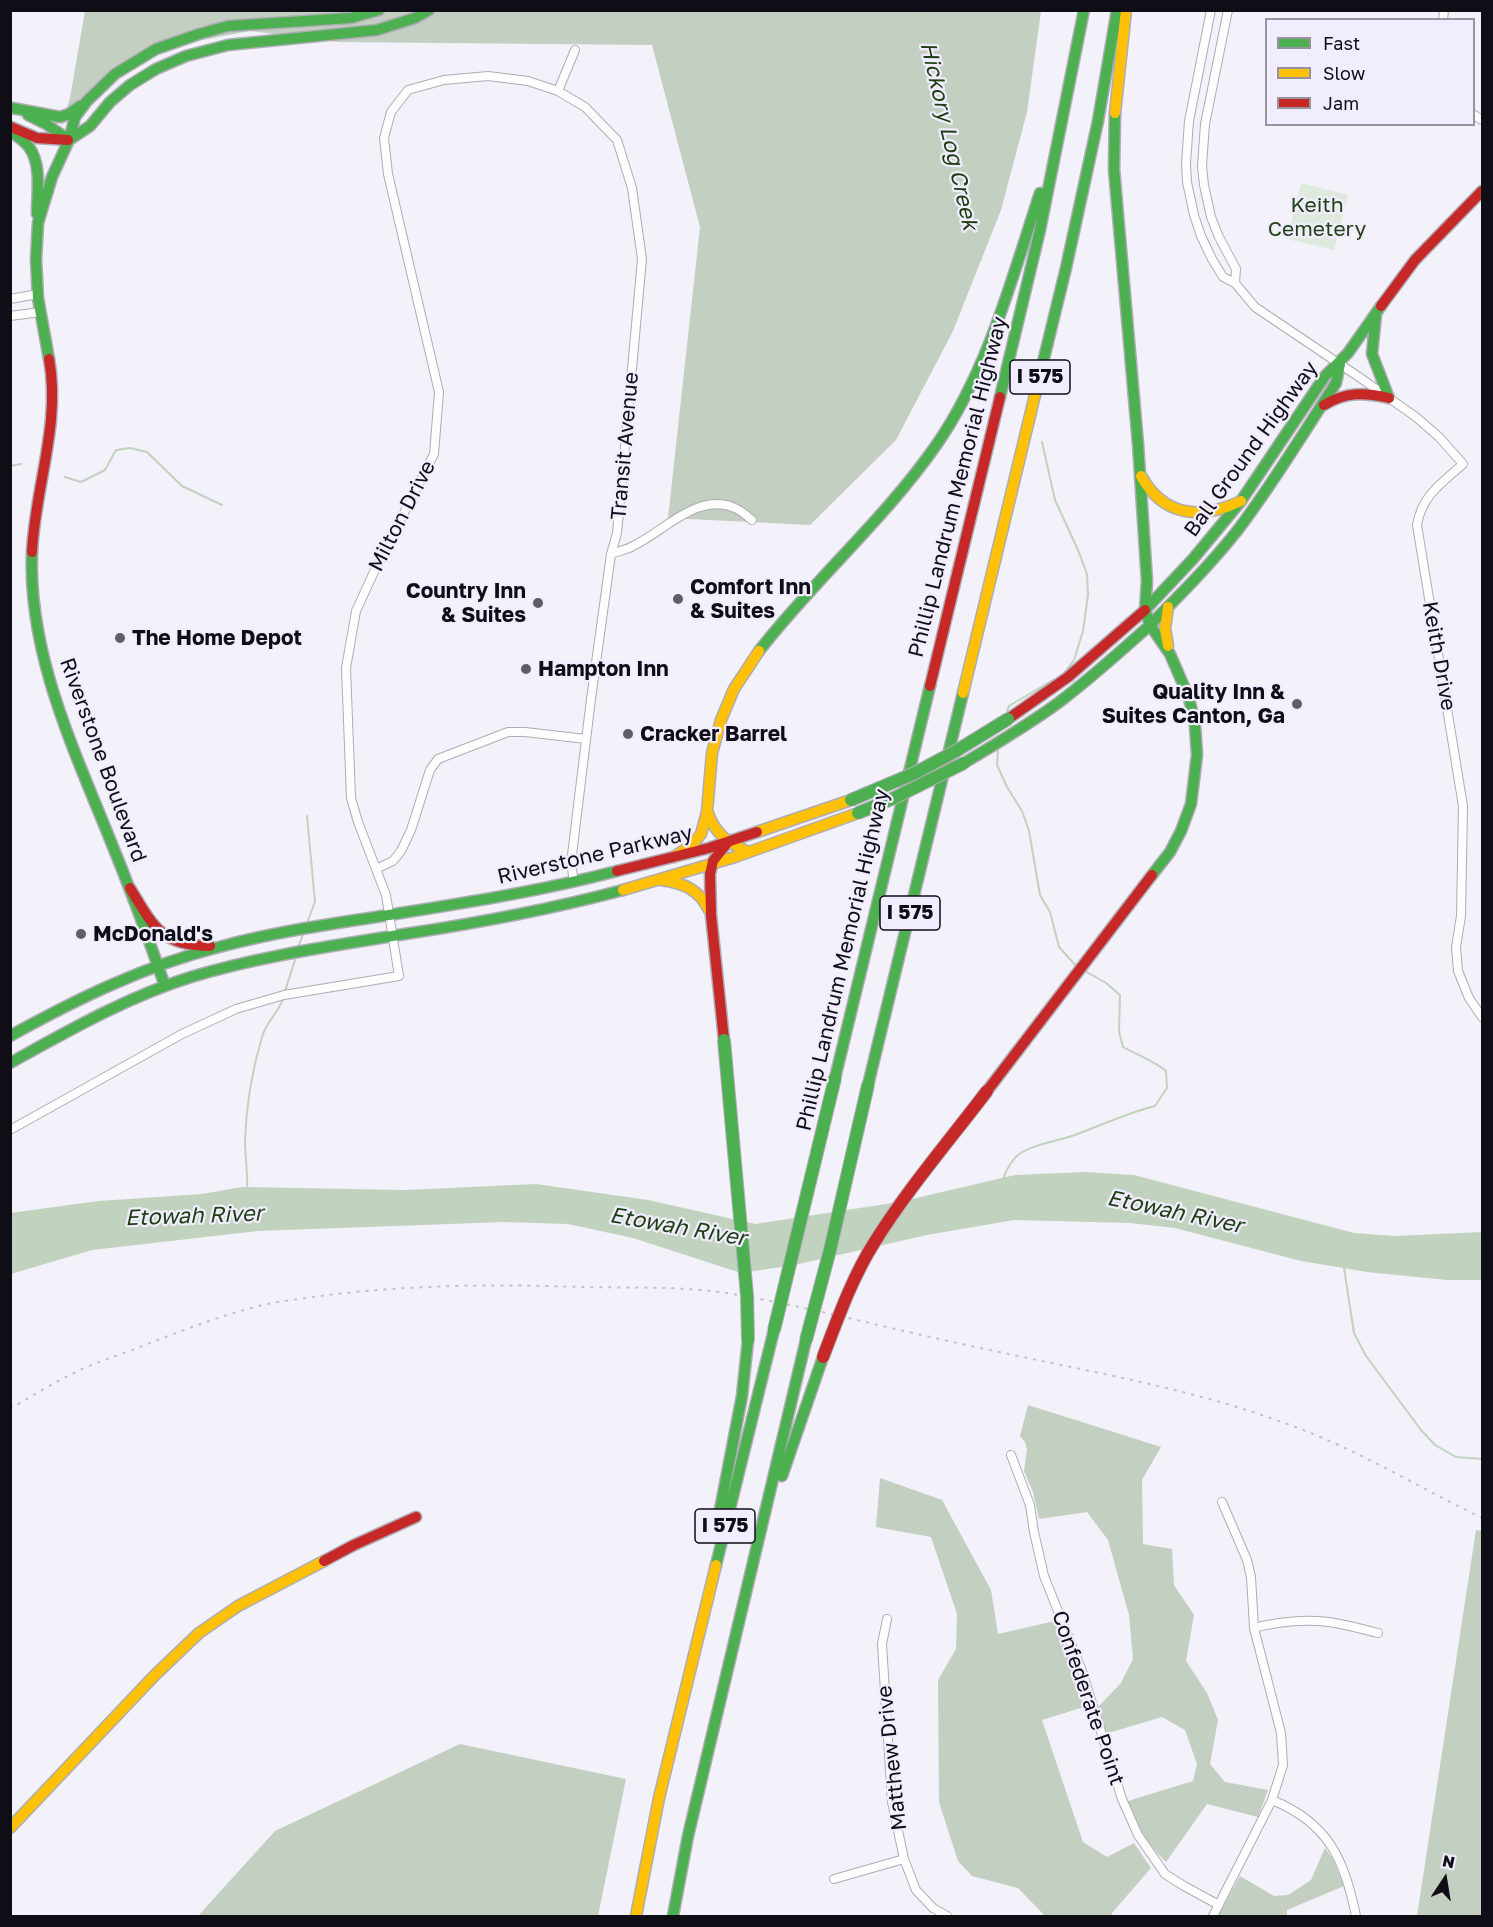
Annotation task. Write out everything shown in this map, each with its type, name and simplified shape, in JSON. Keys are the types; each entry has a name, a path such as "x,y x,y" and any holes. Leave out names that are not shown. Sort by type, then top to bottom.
{"main road":[{"path":"11,108 60,117 69,114 116,74 156,49 228,26 351,18 379,10"},
{"path":"10,129 37,138 69,140 90,126 110,102 130,85 156,69 186,56 228,45 377,30 415,18 429,10"},
{"name":"Phillip Landrum Memorial Highway","path":"636,1917 649,1845 677,1723 1017,325 1060,134 1084,10"},
{"name":"I 575","path":"673,1917 688,1836 806,1340 838,1217 1066,268 1098,121 1117,10"},
{"path":"758,1546 845,1299 873,1244 910,1192 1170,852 1191,804 1197,755 1195,725 1189,698 1170,654 1150,625 1145,610 1146,581 1139,470 1114,170 1115,115 1125,10"},
{"path":"281,23 282,40"},
{"name":"Riverstone Boulevard","path":"87,101 75,117 69,140 52,177 38,223 36,259 38,294 51,370 53,396 46,458 33,536 35,609 52,690 130,888 165,986"},
{"path":"11,108 46,124 69,140"},
{"path":"10,129 33,154 36,165 38,223"},
{"path":"674,857 698,838 708,813 709,775 716,736 723,712 741,677 770,638 915,474 947,429 966,396 994,329 1060,134"},
{"name":"Ball Ground Highway","path":"1145,610 1205,545 1241,501 1325,376 1340,364 1425,248 1482,191"},
{"path":"1376,313 1372,354 1389,398"},
{"name":"Ball Ground Highway","path":"711,865 858,813 920,786 1003,740 1104,667 1168,607 1243,523 1336,383 1340,364"},
{"path":"1321,407 1332,399 1348,393 1368,393 1389,398"},
{"path":"1139,470 1151,493 1170,508 1184,513 1217,512 1241,501"},
{"path":"1168,607 1165,629 1170,654"},
{"name":"Riverstone Parkway","path":"10,1036 99,988 217,947 282,932 497,898 574,882 728,842 851,800 915,773 1008,719 1068,677 1145,610"},
{"path":"708,813 715,832 728,842 749,852"},
{"path":"677,1723 738,1422 748,1340 747,1285 711,915 711,865 728,842"},
{"name":"Riverstone Parkway","path":"10,1063 105,1012 165,986 221,969 286,953 525,913 661,880 711,865"},
{"path":"661,880 676,882 692,888 703,899 711,915"},
{"path":"130,888 157,930 168,938 183,945 217,947"},
{"path":"10,1828 155,1675 199,1633 238,1606 354,1545 416,1517"}],"street":[{"name":"Keith Drive","path":"1211,10 1189,121 1186,151 1187,182 1194,215 1206,248 1222,277 1235,284 1249,302 1260,311 1416,417 1439,437 1462,464 1427,497 1419,512 1417,525 1464,806 1461,909 1456,947 1458,971 1469,999 1482,1017"},
{"path":"1228,10 1205,124 1202,166 1208,206 1215,229 1236,269 1235,284"},
{"path":"558,91 575,50"},
{"name":"Milton Drive","path":"10,1130 182,1034 236,1009 284,995 399,976 386,896 351,798 346,668 356,611 434,454 439,392 388,174 384,138 390,112 408,90 444,80 488,76 506,78"},
{"name":"Transit Avenue","path":"506,78 528,81 558,91 585,107 617,140 632,188 642,259 617,533 611,554 571,863 574,882"},
{"path":"10,299 38,294"},
{"path":"10,316 41,312"},
{"path":"611,554 634,546 695,508 718,504 737,509 752,520"},
{"path":"376,869 396,857 410,833 430,770 438,759 514,731 586,739"},
{"name":"Confederate Point","path":"1011,1455 1030,1505 1044,1576 1082,1671 1122,1798 1138,1835 1165,1874 1219,1905"},
{"path":"1213,1917 1272,1800 1283,1765 1281,1733 1254,1629 1251,1577 1247,1560 1221,1502"},
{"name":"Matthew Drive","path":"887,1619 882,1644 892,1802 904,1859 916,1890 933,1908 947,1917"},
{"path":"1254,1629 1265,1625 1295,1622 1327,1622 1378,1633"},
{"path":"1272,1800 1301,1815 1320,1831 1328,1842 1340,1860 1347,1877 1356,1917"},
{"path":"834,1879 904,1859"}],"green space":[{"name":"Keith Cemetery","path":"1301,183 1348,195 1334,250 1287,239"}],"shaded area":[{"path":"85,11 1041,11 1027,112 1001,210 953,331 896,440 810,525 668,518 700,227 652,45 338,42 250,31 170,46 125,68 61,126 70,98"},
{"path":"1028,1405 1161,1447 1142,1480 1143,1544 1172,1549 1174,1585 1194,1615 1186,1661 1207,1693 1218,1720 1210,1764 1225,1782 1268,1790 1258,1817 1207,1804 1166,1862 1143,1834 1128,1801 1193,1781 1197,1764 1185,1730 1162,1717 1105,1734 1096,1709 1121,1683 1133,1659 1129,1615 1108,1540 1087,1512 1039,1519 1033,1492 1024,1471 1027,1450 1020,1436"},
{"path":"880,1478 942,1500 991,1590 998,1634 1055,1621 1072,1665 1084,1707 1042,1720 1083,1842 1107,1857 1134,1843 1151,1868 1112,1913 1112,1916 1045,1916 1018,1888 972,1876 958,1861 939,1802 938,1680 956,1649 957,1614 931,1537 876,1527"},
{"path":"1476,1530 1482,1531 1482,1916 1417,1916"},
{"path":"460,1744 626,1779 598,1916 198,1916 275,1831"},
{"path":"1325,1848 1333,1859 1344,1886 1287,1910 1287,1916 1218,1916 1240,1876 1274,1896 1288,1895 1311,1880"}],"water":[{"name":"Etowah River","path":"1085,1172 1134,1175 1354,1233 1395,1236 1482,1232 1482,1280 1447,1280 1367,1272 1301,1261 1175,1228 1130,1223 1014,1220 927,1235 794,1265 741,1273 633,1238 568,1224 503,1222 258,1231 92,1250 11,1274 10,1213 99,1201 202,1194 242,1187 406,1190 536,1184 648,1200 755,1224 899,1202 1015,1175"}],"waterway":[{"name":"Hickory Log Creek","path":"921,10 974,246 981,260"},
{"name":"Hickory Log Creek","path":"1042,442 1055,500 1087,574 1088,595 1083,631 1074,660 1065,672"},
{"path":"65,477 81,482 105,470 116,450 130,448 147,452 182,486 222,505"},
{"path":"10,466 21,464"},
{"name":"Hickory Log Creek","path":"1006,714 1009,706 1053,680"},
{"name":"Hickory Log Creek","path":"998,749 997,765 1022,811 1029,831 1040,895 1050,912 1059,947 1077,967"},
{"path":"307,816 315,902 307,923"},
{"path":"298,948 303,934"},
{"path":"285,991 296,957"},
{"name":"Hickory Log Creek","path":"1003,1179 1013,1160 1024,1151 1155,1106 1167,1088 1166,1071 1123,1047 1119,1032 1120,995 1106,983 1085,971"},
{"path":"247,1187 245,1147 252,1075 264,1032 284,997"},
{"path":"1344,1268 1354,1333 1366,1356 1421,1430 1435,1445 1456,1457 1482,1459"},
{"path":"1477,1916 1482,1902"}],"railway":[{"path":"10,1409 94,1364 221,1317 279,1302 390,1289 453,1286 691,1289 727,1293 793,1306 1148,1384 1226,1404 1326,1439 1482,1518"}],"traffic: fast":[{"path":"49,359 38,298 36,259 38,223 52,177 69,140 75,117 87,101 115,74 156,49 199,34 228,26 351,18 379,10"},
{"path":"69,140 90,126 110,102 130,85 156,69 186,56 228,45 377,30 415,18 429,10"},
{"path":"1000,397 1040,230 1084,10"},
{"path":"1035,395 1098,121 1117,10"},
{"path":"12,108 60,117 80,106"},
{"path":"1115,113 1114,169 1138,444 1147,581 1145,610 1150,625 1170,654 1189,698 1195,725 1197,755 1191,804 1181,831 1170,852 1152,875"},
{"path":"28,115 69,140"},
{"path":"10,131 27,145 36,162 37,214"},
{"path":"759,651 895,498 937,444 955,415 971,386 997,323 1040,193"},
{"path":"1145,610 1193,559 1241,501 1325,376 1348,353 1381,306"},
{"path":"1376,314 1372,354 1389,398"},
{"path":"1150,625 1206,568 1250,513 1336,383 1340,364"},
{"path":"32,552 37,625 54,696 130,889 165,986"},
{"path":"964,763 1024,727 1058,703 1150,625"},
{"path":"835,1078 930,686"},
{"path":"868,1085 963,693"},
{"path":"851,800 915,773 1008,719"},
{"path":"858,813 964,763"},
{"path":"10,1036 112,985 164,964 219,947 297,930 527,891 617,871"},
{"path":"10,1063 144,994 191,977 297,952 515,915 623,890"},
{"path":"724,1040 747,1296 748,1340"},
{"path":"774,1330 835,1078"},
{"path":"806,1340 830,1250 868,1085"},
{"path":"716,1565 774,1330"},
{"path":"719,1515 742,1396 748,1340"},
{"path":"673,1916 688,1836 806,1340"},
{"path":"782,1476 823,1357"}],"traffic: slow":[{"path":"1115,113 1126,10"},
{"path":"963,693 1035,395"},
{"path":"1141,476 1150,490 1161,500 1185,511 1212,511 1241,501"},
{"path":"1168,607 1165,629 1168,646"},
{"path":"674,857 692,845 701,834 707,812 712,753 721,720 734,689 759,651"},
{"path":"757,832 851,800"},
{"path":"708,813 715,827 724,837 749,852"},
{"path":"623,890 735,857 858,813"},
{"path":"661,880 690,888 709,910"},
{"path":"10,1828 155,1675 199,1633 238,1606 324,1561"},
{"path":"636,1916 659,1798 716,1565"}],"traffic: jam":[{"path":"11,127 37,138 68,140"},
{"path":"1381,306 1415,260 1482,191"},
{"path":"32,552 50,431 52,383 49,359"},
{"path":"1324,405 1355,394 1389,398"},
{"path":"930,686 1000,397"},
{"path":"1008,719 1068,677 1145,610"},
{"path":"617,871 709,848 757,832"},
{"path":"724,1040 711,915 710,874 713,861 728,842"},
{"path":"987,1091 1152,875"},
{"path":"130,888 152,923 169,938 193,945 210,946"},
{"path":"823,1357 852,1284 874,1243 914,1185 987,1091"},
{"path":"324,1561 416,1517"}],"place":[{"name":"Comfort Inn & Suites","path":"678,599"},
{"name":"Country Inn & Suites","path":"538,603"},
{"name":"The Home Depot","path":"120,638"},
{"name":"Hampton Inn","path":"526,669"},
{"name":"Quality Inn & Suites Canton, Ga","path":"1297,704"},
{"name":"Cracker Barrel","path":"628,734"},
{"name":"McDonald's","path":"81,934"}]}
